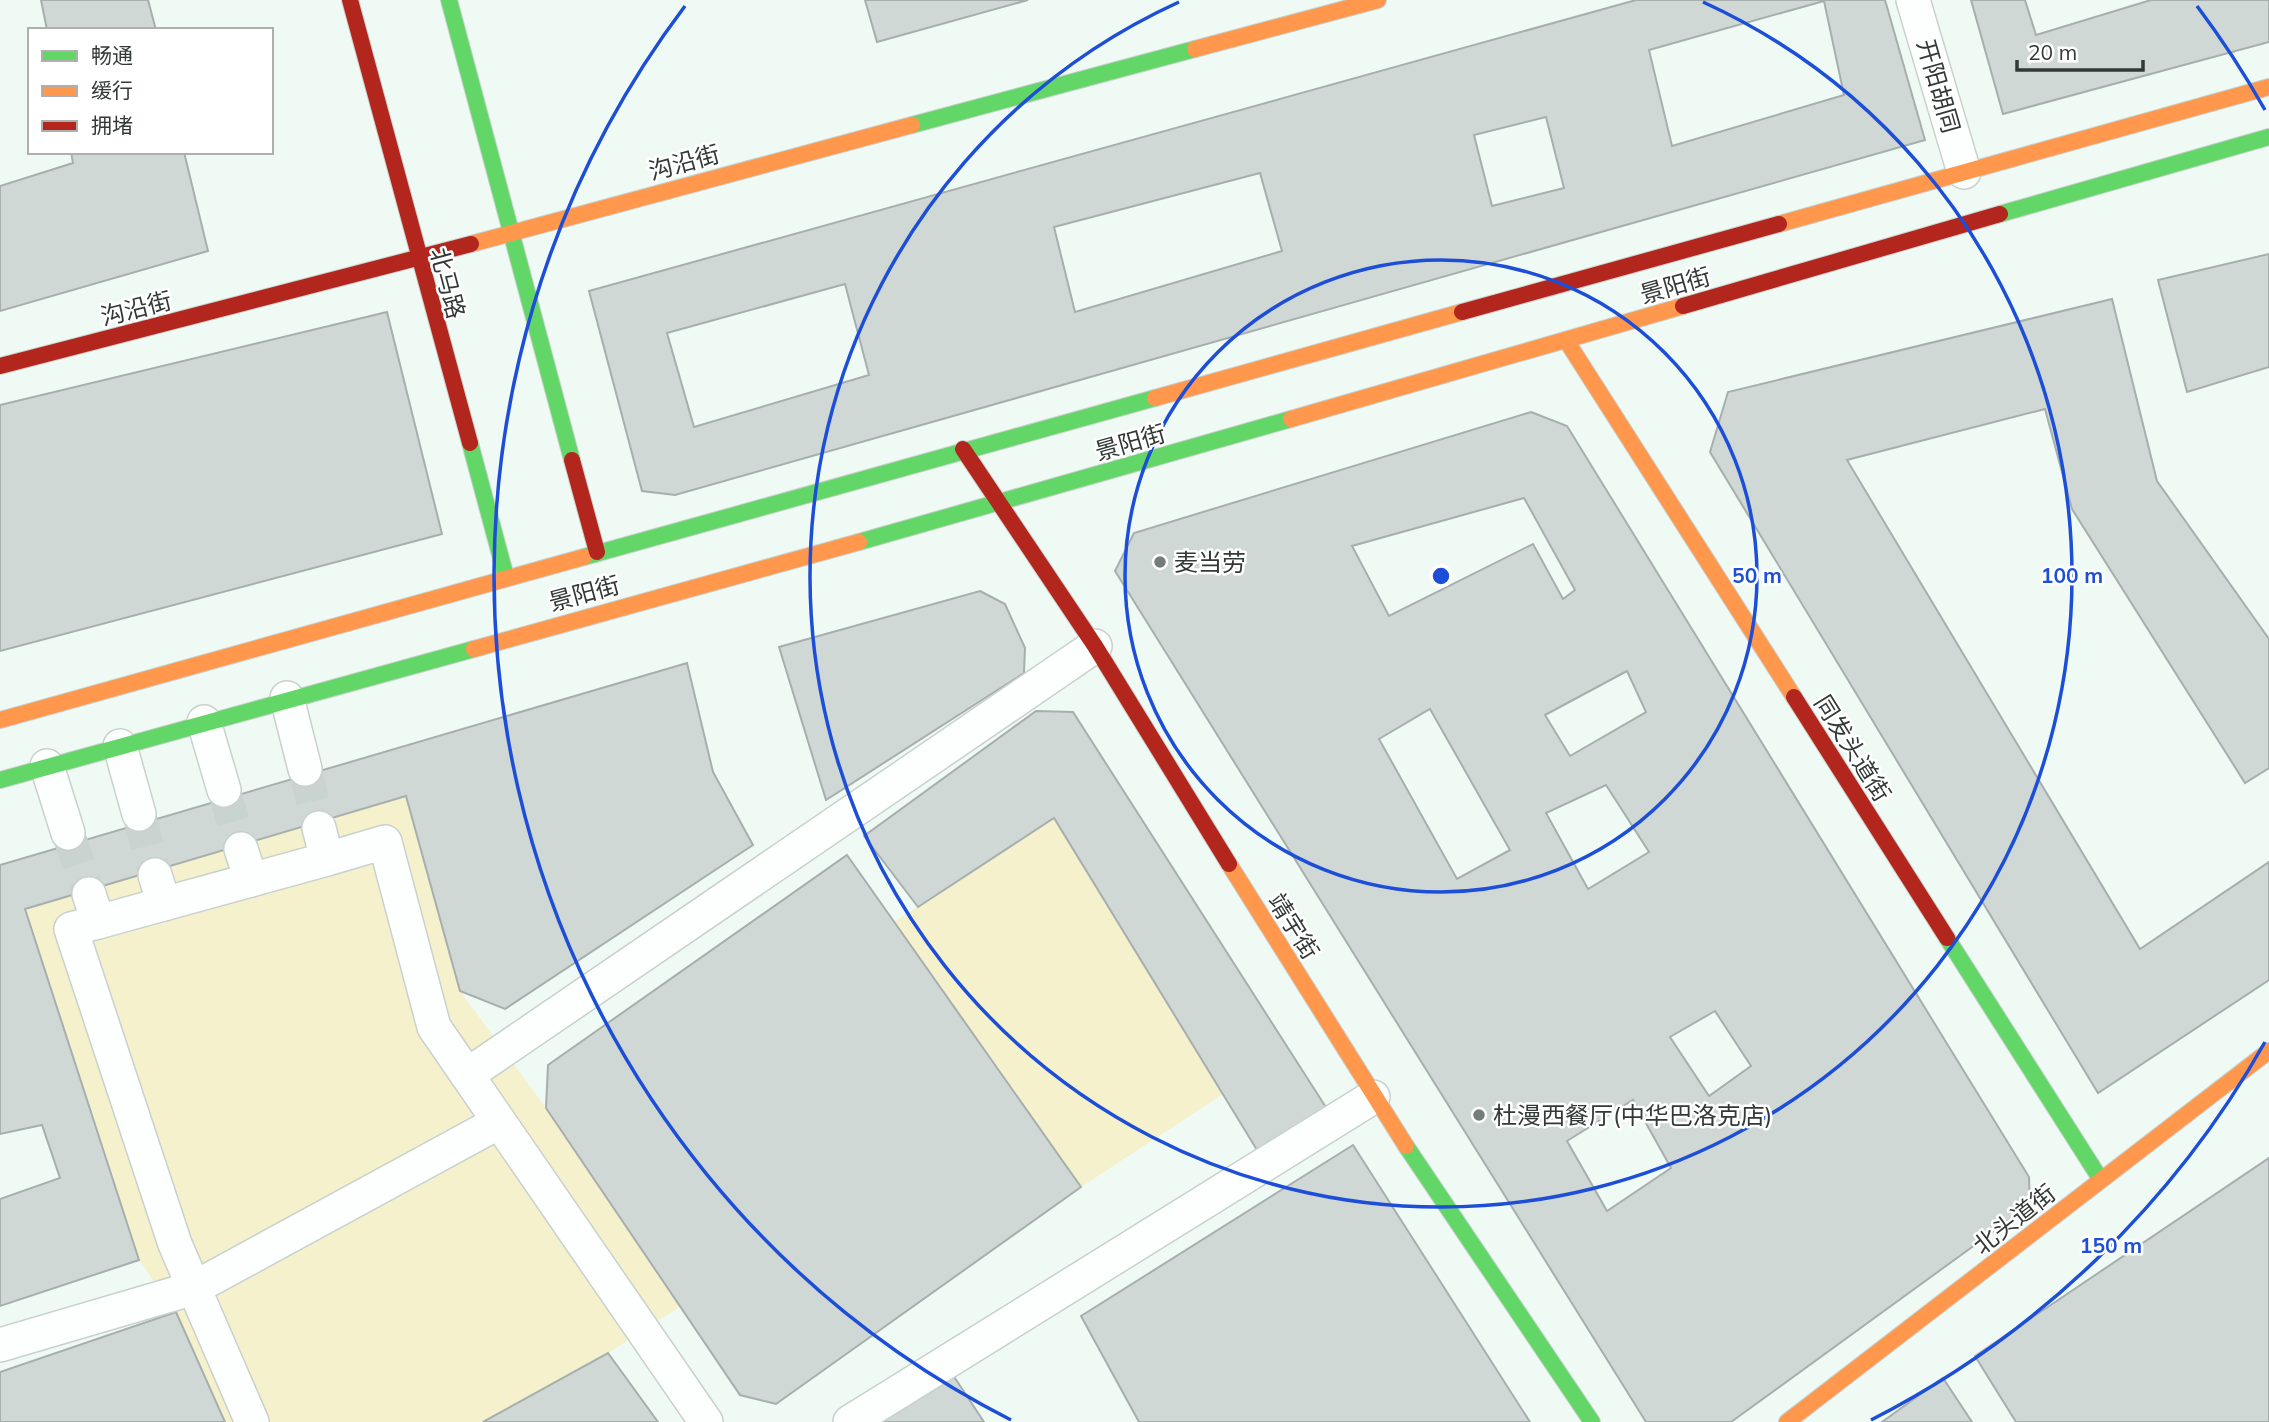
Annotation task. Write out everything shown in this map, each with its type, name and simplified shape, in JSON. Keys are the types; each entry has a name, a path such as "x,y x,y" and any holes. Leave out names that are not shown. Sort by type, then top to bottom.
{"main road":[{"name":"北马路","path":"351,0 418,260 506,577"},
{"path":"449,0 597,552"},
{"name":"沟沿街","path":"0,366 418,260 512,232 1378,0"},
{"name":"景阳街","path":"0,720 963,449 2269,87"},
{"name":"景阳街","path":"0,780 287,698 999,503 2269,137"},
{"name":"同发头道街","path":"1566,340 2101,1180"},
{"name":"靖宇街","path":"963,449 1095,646 1373,1097 1592,1422"},
{"name":"北头道街","path":"1787,1422 2269,1051"}],"street":[{"name":"开阳胡同","path":"1913,0 1964,172"},
{"path":"467,1075 1095,646"},
{"path":"287,698 305,769"},
{"path":"204,722 224,790"},
{"path":"120,746 139,814"},
{"path":"47,766 68,833"},
{"path":"252,1422 175,1244 71,929 93,908 160,889 251,880 323,843 385,842 434,1027 706,1422"},
{"path":"242,849 251,880"},
{"path":"850,1422 1373,1097"},
{"path":"0,1345 194,1288 499,1122"}],"shaded area":[{"path":"406,796 460,991 546,1108 681,1306 608,1353 483,1422 225,1422 176,1312 139,1260 25,909"},
{"path":"1054,818 1223,1094 1081,1187 894,922"}],"building":[{"path":"41,0 148,0 155,28 47,28"},
{"path":"865,0 1028,0 877,42"},
{"path":"1636,0 1885,0 1925,140 675,495 642,491 589,291","holes":["1824,1 1844,95 1672,146 1649,50","1546,117 1564,188 1492,206 1474,135","1260,173 1282,251 1075,312 1054,227","845,284 869,375 694,427 667,333"]},
{"path":"1971,0 2025,0 2036,35 2151,0 2269,0 2269,42 2003,114"},
{"path":"71,154 184,154 208,251 0,311 0,186 73,163"},
{"path":"2269,254 2269,367 2187,392 2158,280"},
{"path":"2112,299 2157,481 2269,639 2269,768 2245,783 2072,509 2045,409 1847,460 2140,949 2269,862 2269,980 2098,1093 1710,452 1728,392"},
{"path":"387,312 442,534 0,651 0,405"},
{"path":"1531,412 1567,426 2029,1177 2030,1205 1731,1422 1646,1422 1115,571 1134,533","holes":["1524,498 1575,590 1563,599 1533,544 1389,616 1352,546","1627,671 1646,712 1570,756 1545,715","1430,709 1510,850 1457,879 1379,739","1606,785 1649,852 1588,889 1546,813","1715,1011 1751,1066 1709,1096 1670,1037","1633,1100 1671,1168 1607,1211 1567,1141"]},
{"path":"980,591 1005,604 1025,648 1024,673 826,800 779,647"},
{"path":"687,663 713,772 753,845 505,1009 460,991 406,796 25,909 139,1260 0,1306 0,1199 60,1178 42,1125 0,1134 0,865"},
{"path":"1036,711 1073,712 1329,1112 1257,1150 1054,818 918,907 864,836"},
{"path":"847,855 1081,1187 776,1404 740,1395 546,1108 548,1065"},
{"path":"1353,1145 1530,1422 1139,1422 1081,1316"},
{"path":"2269,1158 2269,1422 2016,1422 1975,1356"},
{"path":"176,1312 225,1422 0,1422 0,1372"},
{"path":"608,1353 658,1422 483,1422"},
{"path":"949,1369 984,1422 875,1422"},
{"path":"1943,1378 1972,1422 1882,1422"}],"tunnel":[{"path":"305,769 319,828"},
{"path":"224,790 241,849"},
{"path":"139,814 155,875"},
{"path":"68,833 89,894"}],"traffic: fast":[{"path":"449,0 572,460"},
{"path":"912,125 1195,49"},
{"path":"2000,214 2269,137"},
{"path":"584,557 1155,398"},
{"path":"859,542 1291,419"},
{"path":"470,443 506,577"},
{"path":"0,780 474,649"},
{"path":"1947,938 2101,1180"},
{"path":"1406,1146 1592,1422"}],"traffic: slow":[{"path":"1195,49 1378,0"},
{"path":"1779,224 2269,87"},
{"path":"471,244 912,125"},
{"path":"1291,419 1683,306"},
{"path":"1155,398 1462,312"},
{"path":"1566,340 1794,697"},
{"path":"474,649 859,542"},
{"path":"0,720 584,557"},
{"path":"1229,864 1406,1146"},
{"path":"1787,1422 2269,1051"}],"traffic: jam":[{"path":"350,0 470,443"},
{"path":"1683,306 2000,214"},
{"path":"1462,312 1779,224"},
{"path":"0,366 471,244"},
{"path":"963,449 1095,646 1229,864"},
{"path":"572,460 597,552"},
{"path":"1794,697 1947,938"}],"place":[{"name":"麦当劳","path":"1160,562"},
{"name":"杜漫西餐厅(中华巴洛克店)","path":"1479,1115"}]}
